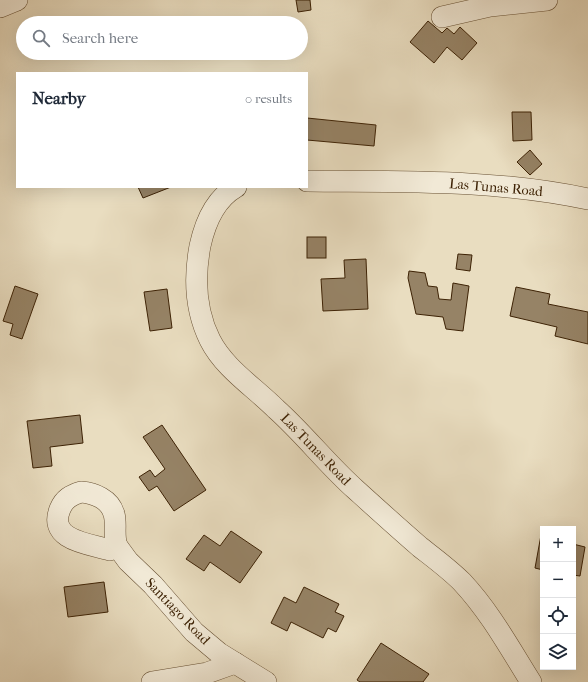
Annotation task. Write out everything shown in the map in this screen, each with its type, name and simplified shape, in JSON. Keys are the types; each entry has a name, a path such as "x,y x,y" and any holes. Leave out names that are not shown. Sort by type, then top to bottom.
{"street":[{"path":"0,7 18,0"},
{"path":"442,17 490,6 546,0"},
{"name":"Las Tunas Road","path":"308,180 446,182 497,185 548,191 588,199"},
{"name":"Las Tunas Road","path":"235,188 219,200 209,219 201,240 197,261 198,302 201,318 210,340 219,355 235,372 277,410 327,463 460,581 482,604 496,624 531,682"},
{"name":"Santiago Road","path":"117,546 128,561 153,585 194,632 219,653 266,682"},
{"path":"152,682 207,673 235,663"}],"building":[{"path":"296,0 310,0 311,10 298,12"},
{"path":"428,21 442,33 447,28 454,34 460,27 477,43 462,60 447,47 434,63 410,42"},
{"path":"512,112 531,112 532,140 513,141"},
{"path":"308,118 376,125 374,146 308,140"},
{"path":"530,150 542,164 530,175 517,162"},
{"path":"138,188 168,188 143,198"},
{"path":"307,237 326,237 326,258 307,258"},
{"path":"458,254 472,255 470,271 456,269"},
{"path":"366,259 368,309 323,311 321,279 345,278 344,260"},
{"path":"409,271 425,273 428,286 437,287 439,299 451,300 453,283 469,286 463,331 446,329 443,317 416,314 408,278"},
{"path":"15,286 38,294 22,339 10,335 13,324 3,321"},
{"path":"516,287 550,294 548,304 588,312 588,344 555,336 557,327 510,316"},
{"path":"167,289 172,328 150,331 144,292"},
{"path":"80,415 83,443 50,447 52,466 33,468 27,421"},
{"path":"162,425 206,490 174,511 157,486 149,491 139,477 150,470 155,477 165,469 143,437"},
{"path":"231,531 262,552 240,583 210,562 204,571 186,559 204,535 220,546"},
{"path":"540,540 540,569 535,568"},
{"path":"576,545 585,547 580,576 576,575"},
{"path":"104,582 108,612 68,617 64,587"},
{"path":"304,587 339,604 335,612 344,616 336,632 328,628 323,638 291,622 287,631 271,623 284,597 296,603"},
{"path":"381,643 429,674 423,682 360,682 357,680"}]}
